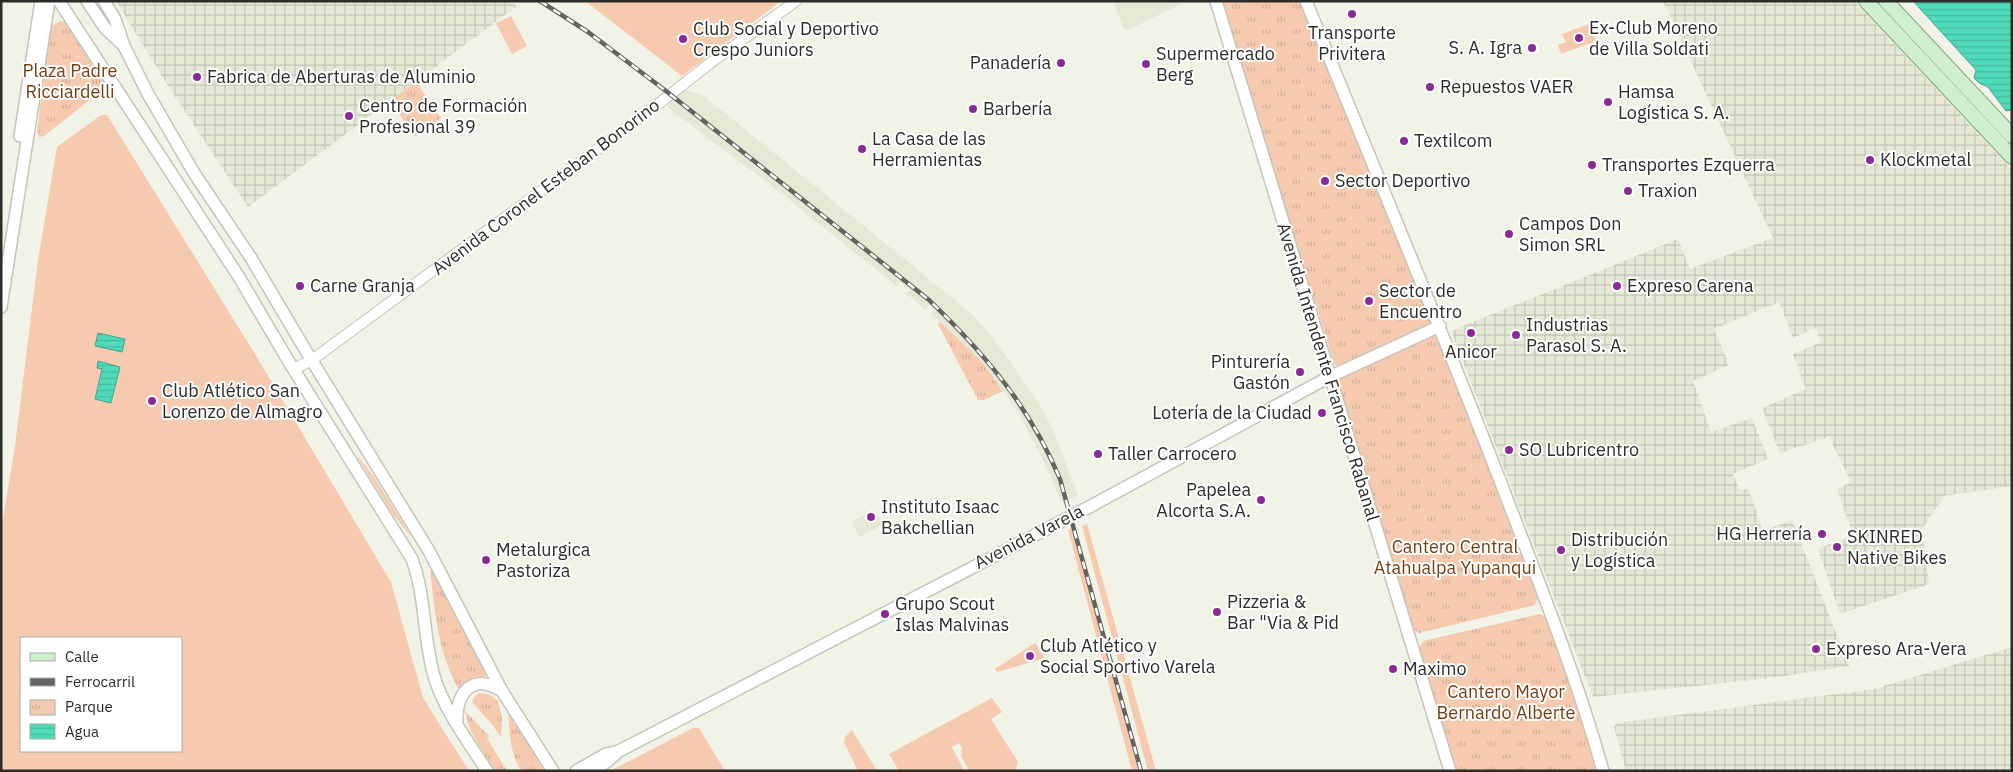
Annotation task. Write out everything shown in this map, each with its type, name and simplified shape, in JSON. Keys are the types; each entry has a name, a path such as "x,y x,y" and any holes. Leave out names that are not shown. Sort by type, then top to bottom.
{"main road":[{"path":"1,264 41,1"},
{"path":"1,307 49,1"},
{"path":"59,1 234,268 294,369 412,558 421,586 434,674 438,687 456,723 487,771"},
{"path":"87,1 105,28 124,46"},
{"path":"104,1 115,19 124,46 148,94 194,173 251,258 429,551 502,691 553,771"},
{"name":"Avenida Intendente Francisco Rabanal","path":"1216,1 1450,771"},
{"path":"1306,1 1440,326 1545,597 1580,696 1603,771"},
{"path":"1866,1 1939,69"},
{"path":"1886,1 2012,157"},
{"path":"1939,69 1949,61 1952,62 1971,82 1972,94 2012,136"},
{"name":"Avenida Varela","path":"576,771 1091,506 1329,377 1440,326"},
{"path":"456,723 458,702 465,691 484,684 502,691"},
{"name":"Avenida Varela","path":"594,771 619,750"}],"street":[{"name":"Avenida Coronel Esteban Bonorino","path":"294,369 312,360 478,239 796,1"}],"shaded area":[{"path":"116,1 508,1 517,6 248,207 170,89"},
{"path":"1113,1 1187,1 1128,30 1124,29"},
{"path":"1663,1 1854,1 2012,170 2012,486 1944,496 1922,529 1929,584 1840,614 1818,549 1853,535 1837,489 1851,482 1829,437 1780,453 1762,408 1806,389 1793,354 1821,342 1815,328 1793,338 1779,302 1714,329 1729,365 1693,381 1711,432 1752,418 1768,459 1733,474 1740,491 1748,488 1763,531 1792,520 1849,666 1771,678 1593,697 1451,331 1678,239 1690,269 1773,238"},
{"path":"685,90 703,95 972,314 991,335 1040,405 1052,428 1078,495 1062,503 1019,413 983,363 931,314 934,310 930,305 925,310 907,294 910,290 901,282 897,286 764,180 667,107 672,99"},
{"path":"874,510 883,525 860,537 851,522"},
{"path":"2012,647 2012,771 1626,771 1614,727 1617,723 1874,689"}],"green space":[{"name":"Club Social y Deportivo Crespo Juniors","path":"585,1 781,1 682,76"},
{"path":"1222,1 1302,1 1431,317 1431,322 1427,326 1338,366 1334,364 1319,314 1310,294"},
{"path":"511,16 527,46 512,54 496,23"},
{"name":"Plaza Padre Ricciardelli","path":"60,21 65,22 104,84 104,89 44,136 39,137 37,132 50,27"},
{"name":"Ex-Club Moreno de Villa Soldati","path":"1589,24 1596,41 1561,54 1558,45 1566,42 1562,34"},
{"path":"416,82 441,118 415,137 390,101"},
{"name":"Club Atlético San Lorenzo de Almagro","path":"101,115 107,115 255,354 391,582 423,698 469,771 1,771 1,530 15,446 38,260 57,147"},
{"path":"940,322 983,363 1003,391 984,400 978,400 938,324"},
{"name":"Cantero Central Atahualpa Yupanqui","path":"1434,336 1439,339 1538,598 1535,605 1419,633 1410,625 1337,384 1342,376"},
{"path":"359,457 374,477 413,539 394,516"},
{"path":"1087,524 1156,771 1148,771 1082,526"},
{"path":"1073,528 1139,771 1132,771 1068,530"},
{"path":"432,569 486,675 485,677 471,680 458,688 446,660 438,631 430,571"},
{"name":"Cantero Mayor Bernardo Alberte","path":"1540,614 1546,617 1592,732 1597,771 1456,771 1418,649 1423,641"},
{"name":"Club Atlético y Social Sportivo Varela","path":"1035,643 1045,658 997,672 995,669"},
{"path":"480,693 490,695 498,701 502,718 501,737 472,702 476,695"},
{"path":"992,698 1002,712 991,719 1018,762 1015,771 969,771 961,756 962,748 959,743 952,747 964,771 899,771 889,754"},
{"path":"508,710 544,771 521,771 512,749"},
{"path":"465,711 489,736 487,738 507,771 494,771 470,730"},
{"path":"693,728 699,728 725,771 610,771"},
{"path":"852,730 877,771 858,771 844,742 845,737"}],"water":[{"path":"1913,1 2012,1 2012,110 2006,111 1988,87 1979,83 1974,78 1976,70"},
{"path":"98,333 125,339 122,352 95,346"},
{"path":"98,361 120,367 111,403 95,399 102,369 97,368"}],"railway":[{"path":"540,1 588,32 666,91 929,300 987,361 1035,428 1060,479 1141,771"}],"place":[{"name":"Transporte Privitera","path":"1352,14"},
{"name":"Ex-Club Moreno de Villa Soldati","path":"1579,38"},
{"name":"Club Social y Deportivo Crespo Juniors","path":"683,39"},
{"name":"S. A. Igra","path":"1532,48"},
{"name":"Panadería","path":"1061,63"},
{"name":"Supermercado Berg","path":"1146,64"},
{"name":"Fabrica de Aberturas de Aluminio","path":"197,77"},
{"name":"Repuestos VAER","path":"1430,87"},
{"name":"Hamsa Logística S. A.","path":"1608,102"},
{"name":"Barbería","path":"973,109"},
{"name":"Centro de Formación Profesional 39","path":"349,116"},
{"name":"Textilcom","path":"1404,141"},
{"name":"La Casa de las Herramientas","path":"862,149"},
{"name":"Klockmetal","path":"1870,160"},
{"name":"Transportes Ezquerra","path":"1592,165"},
{"name":"Sector Deportivo","path":"1325,181"},
{"name":"Traxion","path":"1628,191"},
{"name":"Campos Don Simon SRL","path":"1509,234"},
{"name":"Carne Granja","path":"300,286"},
{"name":"Expreso Carena","path":"1617,286"},
{"name":"Sector de Encuentro","path":"1369,301"},
{"name":"Anicor","path":"1471,333"},
{"name":"Industrias Parasol S. A.","path":"1516,335"},
{"name":"Pinturería Gastón","path":"1300,372"},
{"name":"Club Atlético San Lorenzo de Almagro","path":"152,401"},
{"name":"Lotería de la Ciudad","path":"1322,413"},
{"name":"SO Lubricentro","path":"1509,450"},
{"name":"Taller Carrocero","path":"1098,454"},
{"name":"Papelea Alcorta S.A.","path":"1261,500"},
{"name":"Instituto Isaac Bakchellian","path":"871,517"},
{"name":"HG Herrería","path":"1822,534"},
{"name":"SKINRED Native Bikes","path":"1837,547"},
{"name":"Distribución y Logística","path":"1561,550"},
{"name":"Metalurgica Pastoriza","path":"486,560"},
{"name":"Pizzeria & Bar \"Via & Pid","path":"1217,612"},
{"name":"Grupo Scout Islas Malvinas","path":"885,614"},
{"name":"Expreso Ara-Vera","path":"1816,649"},
{"name":"Club Atlético y Social Sportivo Varela","path":"1030,656"},
{"name":"Maximo","path":"1393,669"}]}
